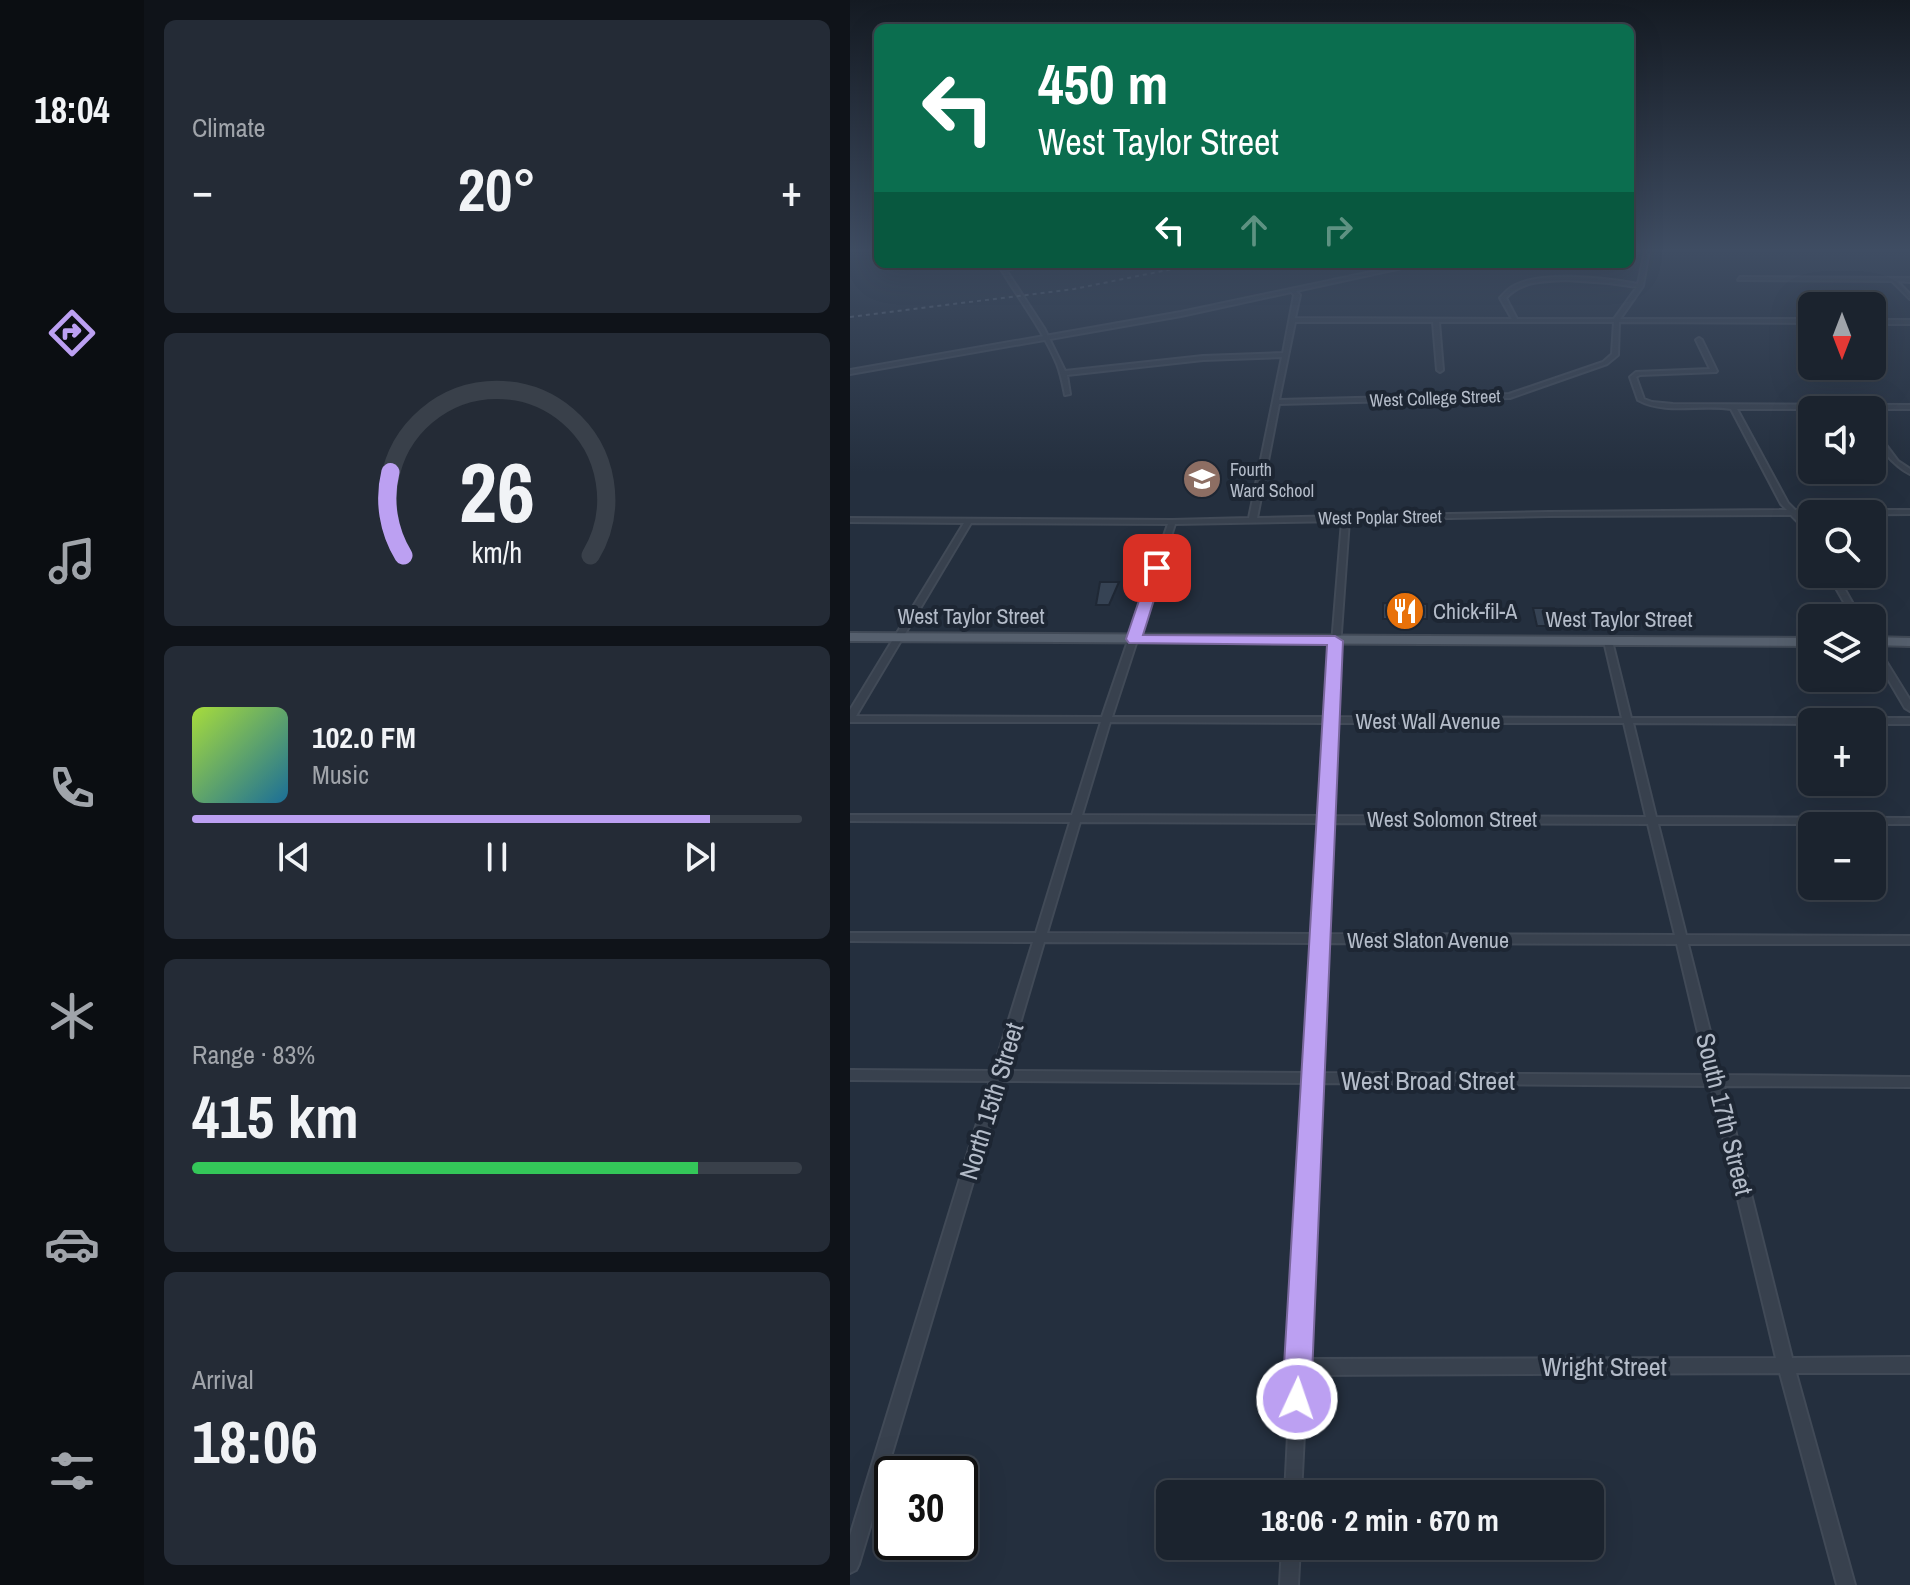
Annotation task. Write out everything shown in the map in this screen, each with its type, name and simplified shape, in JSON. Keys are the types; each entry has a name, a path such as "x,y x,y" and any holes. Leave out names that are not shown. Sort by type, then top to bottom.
{"main road":[{"name":"West Taylor Street","path":"850,637 1798,642"},
{"path":"1886,643 1910,642"}],"street":[{"path":"1037,324 1064,373 1068,383 1067,394"},
{"path":"850,372 1119,324"},
{"path":"1253,519 1291,324"},
{"path":"1436,324 1440,370"},
{"name":"West College Street","path":"1277,402 1510,396 1605,363 1615,355 1615,324"},
{"path":"1699,340 1714,371 1638,373 1633,377 1641,400 1647,403 1798,408"},
{"path":"1064,373 1203,358 1285,355"},
{"path":"1733,407 1785,504 1798,519"},
{"path":"1886,408 1910,407"},
{"path":"1886,449 1896,462 1910,472"},
{"name":"West Poplar Street","path":"850,520 1172,522 1346,517 1910,512"},
{"path":"1294,1480 1318,940 1335,641 1346,517"},
{"path":"850,718 969,520"},
{"name":"North 15th Street","path":"850,1564 1106,720 1172,522"},
{"name":"South 17th Street","path":"1608,641 1786,1366 1846,1585"},
{"path":"1886,667 1910,708"},
{"name":"West Wall Avenue","path":"850,718 1910,721"},
{"name":"West Solomon Street","path":"850,818 1910,821"},
{"name":"West Slaton Avenue","path":"850,937 1910,940"},
{"name":"West Broad Street","path":"850,1075 1910,1082"},
{"name":"Wright Street","path":"1298,1367 1910,1365"},
{"path":"1289,1585 1290,1560"}],"building":[{"path":"1100,582 1119,582 1109,605 1096,605"},
{"name":"Chick-fil-A","path":"1383,603 1427,604 1427,619 1383,619"},
{"path":"1533,608 1554,608 1558,626 1537,626"}],"place":[{"name":"Fourth Ward School","path":"1202,479"},
{"name":"Chick-fil-A","path":"1405,611"}],"route":[{"path":"1157,568 1134,639 1335,641 1297,1399"}]}
